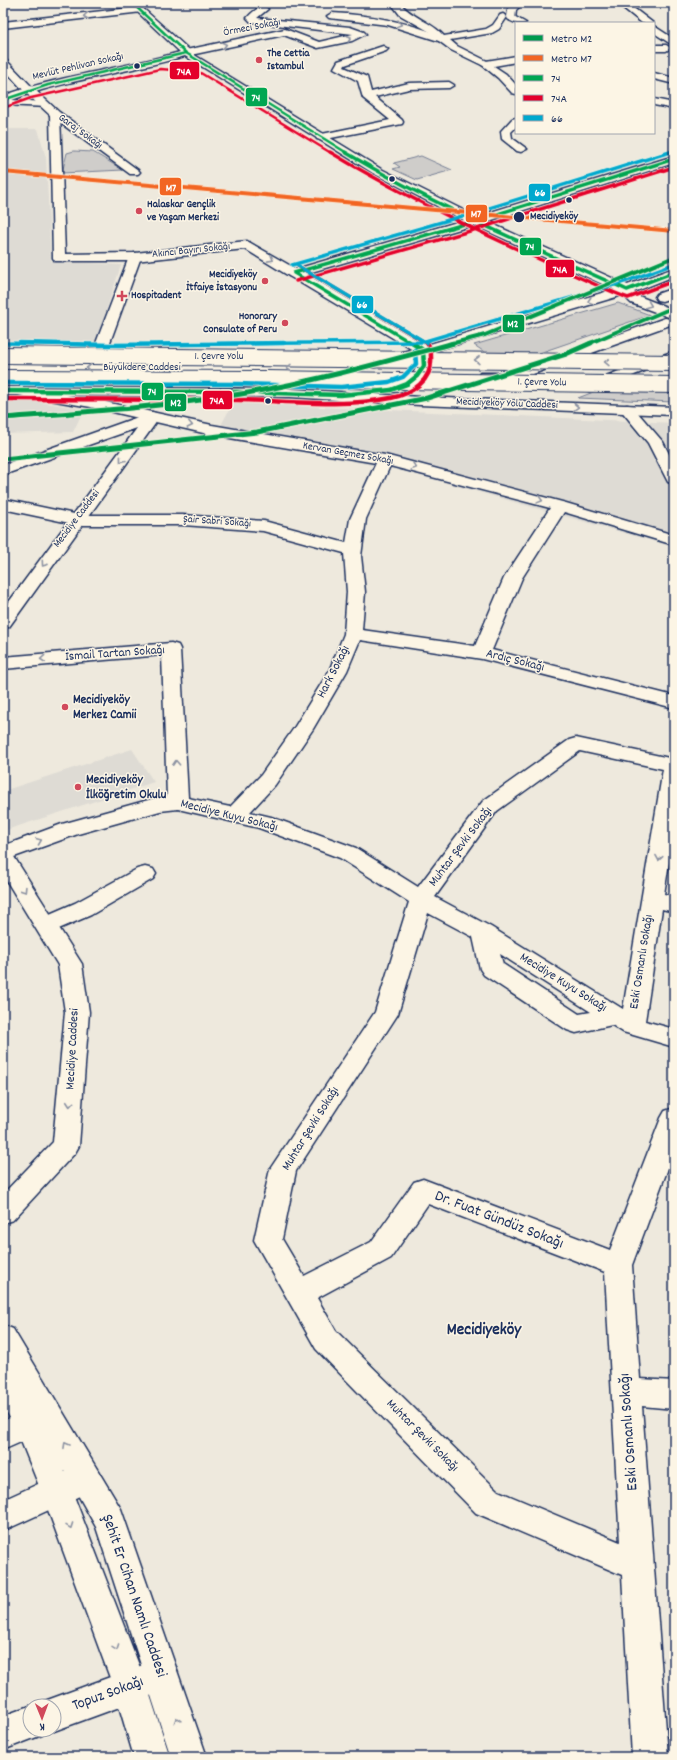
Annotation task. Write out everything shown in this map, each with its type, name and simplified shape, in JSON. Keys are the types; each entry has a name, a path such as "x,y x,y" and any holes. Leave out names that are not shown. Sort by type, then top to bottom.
{"main road":[{"path":"132,3 186,53 202,64 377,171 475,221 627,290 670,297"},
{"path":"395,3 404,13 434,31 442,39 459,51 486,64 502,76 515,90"},
{"path":"613,3 633,22"},
{"path":"621,3 647,22"},
{"path":"260,6 275,12"},
{"name":"Örmeci Sokağı","path":"186,53 285,32 318,45 349,39 361,34 350,30 254,20 252,18 257,13 260,6"},
{"path":"510,9 521,22"},
{"path":"323,16 386,21 417,29 442,39 481,36 501,30 507,26 510,9"},
{"path":"3,25 139,10"},
{"path":"388,12 404,13"},
{"path":"656,32 671,47"},
{"path":"655,44 671,47"},
{"path":"655,48 671,47"},
{"path":"321,137 398,122 367,96 362,79 339,68 341,63 383,49"},
{"name":"Mevlüt Pehlivan Sokağı","path":"3,100 29,90 159,61 186,53"},
{"path":"486,64 515,59"},
{"name":"Mevlüt Pehlivan Sokağı","path":"159,61 202,64"},
{"path":"3,62 29,90"},
{"path":"486,64 515,70"},
{"path":"655,76 674,81"},
{"path":"367,96 409,86 449,85"},
{"path":"503,89 515,90"},
{"name":"Garaj Sokağı","path":"29,90 55,114 134,172"},
{"path":"655,102 674,106"},
{"path":"3,104 44,105"},
{"name":"Akıncı Bayırı Sokağı","path":"55,114 59,258 135,257 247,246 294,272"},
{"path":"515,122 506,131 507,138 521,150"},
{"path":"294,272 475,221 674,159"},
{"name":"Akıncı Bayırı Sokağı","path":"77,353 93,350 102,345 135,257"},
{"path":"294,272 423,350 424,366 417,376 407,384 391,390 341,395"},
{"name":"Büyükdere Caddesi","path":"3,368 290,369 368,364 405,357 423,350 627,290 674,272"},
{"path":"627,290 628,293 636,300 669,318"},
{"path":"417,376 510,376 669,318"},
{"name":"Büyükdere Caddesi","path":"3,351 77,353 423,350"},
{"path":"510,376 515,386 543,390 578,391 674,355"},
{"name":"1. Çevre Yolu","path":"3,356 674,363"},
{"path":"614,377 660,377 665,372 674,370"},
{"path":"660,377 664,383 674,386"},
{"name":"1. Çevre Yolu","path":"3,378 268,379 674,386"},
{"name":"Büyükdere Caddesi","path":"10,391 238,392 341,395"},
{"name":"Kervan Geçmez Sokağı","path":"10,391 91,403 212,430 385,460 560,506 674,540"},
{"name":"Mecidiyeköy Yolu Caddesi","path":"341,395 420,401 674,411"},
{"path":"627,409 655,442 672,473"},
{"path":"3,470 152,417"},
{"name":"Mecidiye Caddesi","path":"3,623 51,555 79,520 152,417"},
{"name":"Hark Sokağı","path":"235,815 268,780 303,729 338,671 353,634 356,592 352,556 358,518 385,460"},
{"name":"Şair Sabri Sokağı","path":"3,504 79,520 183,520 264,526 353,550"},
{"path":"482,653 513,578 560,506"},
{"name":"Ardıç Sokağı","path":"353,634 482,653 674,702"},
{"name":"İsmail Tartan Sokağı","path":"3,663 171,649 178,802"},
{"name":"Muhtar Şevki Sokağı","path":"638,1565 488,1502 326,1340 268,1240 283,1169 386,1014 421,899 490,806 576,744 674,772"},
{"name":"Eski Osmanlı Sokağı","path":"623,1021 652,899 674,772"},
{"name":"Mecidiye Kuyu Sokağı","path":"3,856 70,829 159,804 178,802 264,822 348,853 421,899 483,933 492,969 576,1024 623,1021 674,1038"},
{"name":"Mecidiye Caddesi","path":"3,856 70,964 77,1012 66,1146 3,1212"},
{"path":"46,925 83,909 146,874"},
{"name":"Eski Osmanlı Sokağı","path":"652,899 674,904"},
{"name":"Eski Osmanlı Sokağı","path":"650,1757 618,1265 674,1118"},
{"name":"Dr. Fuat Gündüz Sokağı","path":"299,1293 381,1250 422,1190 618,1265"},
{"name":"Şehit Er Cihan Namlı Caddesi","path":"3,1338 27,1425"},
{"name":"Şehit Er Cihan Namlı Caddesi","path":"3,1376 27,1425 70,1484 110,1520 189,1757"},
{"path":"626,1391 674,1395"},
{"path":"3,1516 70,1484"},
{"name":"Şehit Er Cihan Namlı Caddesi","path":"70,1484 152,1757"},
{"name":"Topuz Sokağı","path":"62,1711 162,1675"},
{"path":"3,1733 22,1726"}],"shaded area":[{"path":"3,129 38,129 46,158 51,261 121,265 95,345 66,349 3,348"},
{"path":"74,151 93,152 123,170 62,173 67,153"},
{"path":"421,156 452,170 417,180 393,169 400,167 394,163"},
{"path":"618,303 650,315 504,365 474,345"},
{"path":"609,386 674,389 674,402 578,398"},
{"path":"3,396 84,409 73,432 3,434"},
{"path":"233,403 674,423 674,547 400,470 215,436"},
{"name":"Mecidiyeköy İlköğretim Okulu","path":"132,749 154,782 3,831 3,791"}],"metro line":[{"name":"M7","path":"3,172 674,231"},
{"name":"M2","path":"3,418 124,409 242,394 354,370 485,335 674,257"},
{"name":"M2","path":"3,459 257,432 427,398 566,354 674,307"}],"transit line":[{"name":"74","path":"132,3 186,53 202,64 377,171 475,221 627,290 674,272"},
{"name":"74","path":"3,100 48,85 140,65 186,53"},
{"name":"74A","path":"6,107 31,98 160,69 199,72 373,178 472,228 604,289 628,298 674,281"},
{"name":"66","path":"292,265 473,213 672,151"},
{"name":"74","path":"294,273 475,221 674,159"},
{"name":"74A","path":"296,281 477,229 674,167"},
{"name":"66","path":"3,343 110,345 422,342 624,282 671,265"},
{"name":"74A","path":"3,399 238,400 341,403 392,398 411,391 423,382 431,371 432,366 431,350 428,344 298,266"},
{"name":"66","path":"298,266 427,343"},
{"name":"74","path":"3,391 238,392 341,395 391,390 407,384 417,376 424,366 423,350 294,273"},
{"name":"66","path":"3,383 238,384 341,387 389,382 403,377 416,364 415,350"}],"place":[{"name":"The Cettia Istambul","path":"259,60"},
{"name":"Halaskar Gençlik ve Yaşam Merkezi","path":"139,211"},
{"name":"Mecidiyeköy","path":"519,217"},
{"name":"Mecidiyeköy İtfaiye İstasyonu","path":"265,281"},
{"name":"Hospitadent","path":"122,296"},
{"name":"Honorary Consulate of Peru","path":"285,323"},
{"name":"Mecidiyeköy Merkez Camii","path":"65,707"},
{"name":"Mecidiyeköy İlköğretim Okulu","path":"78,787"}],"district":[{"name":"Mecidiyeköy","path":"484,1331"}]}
